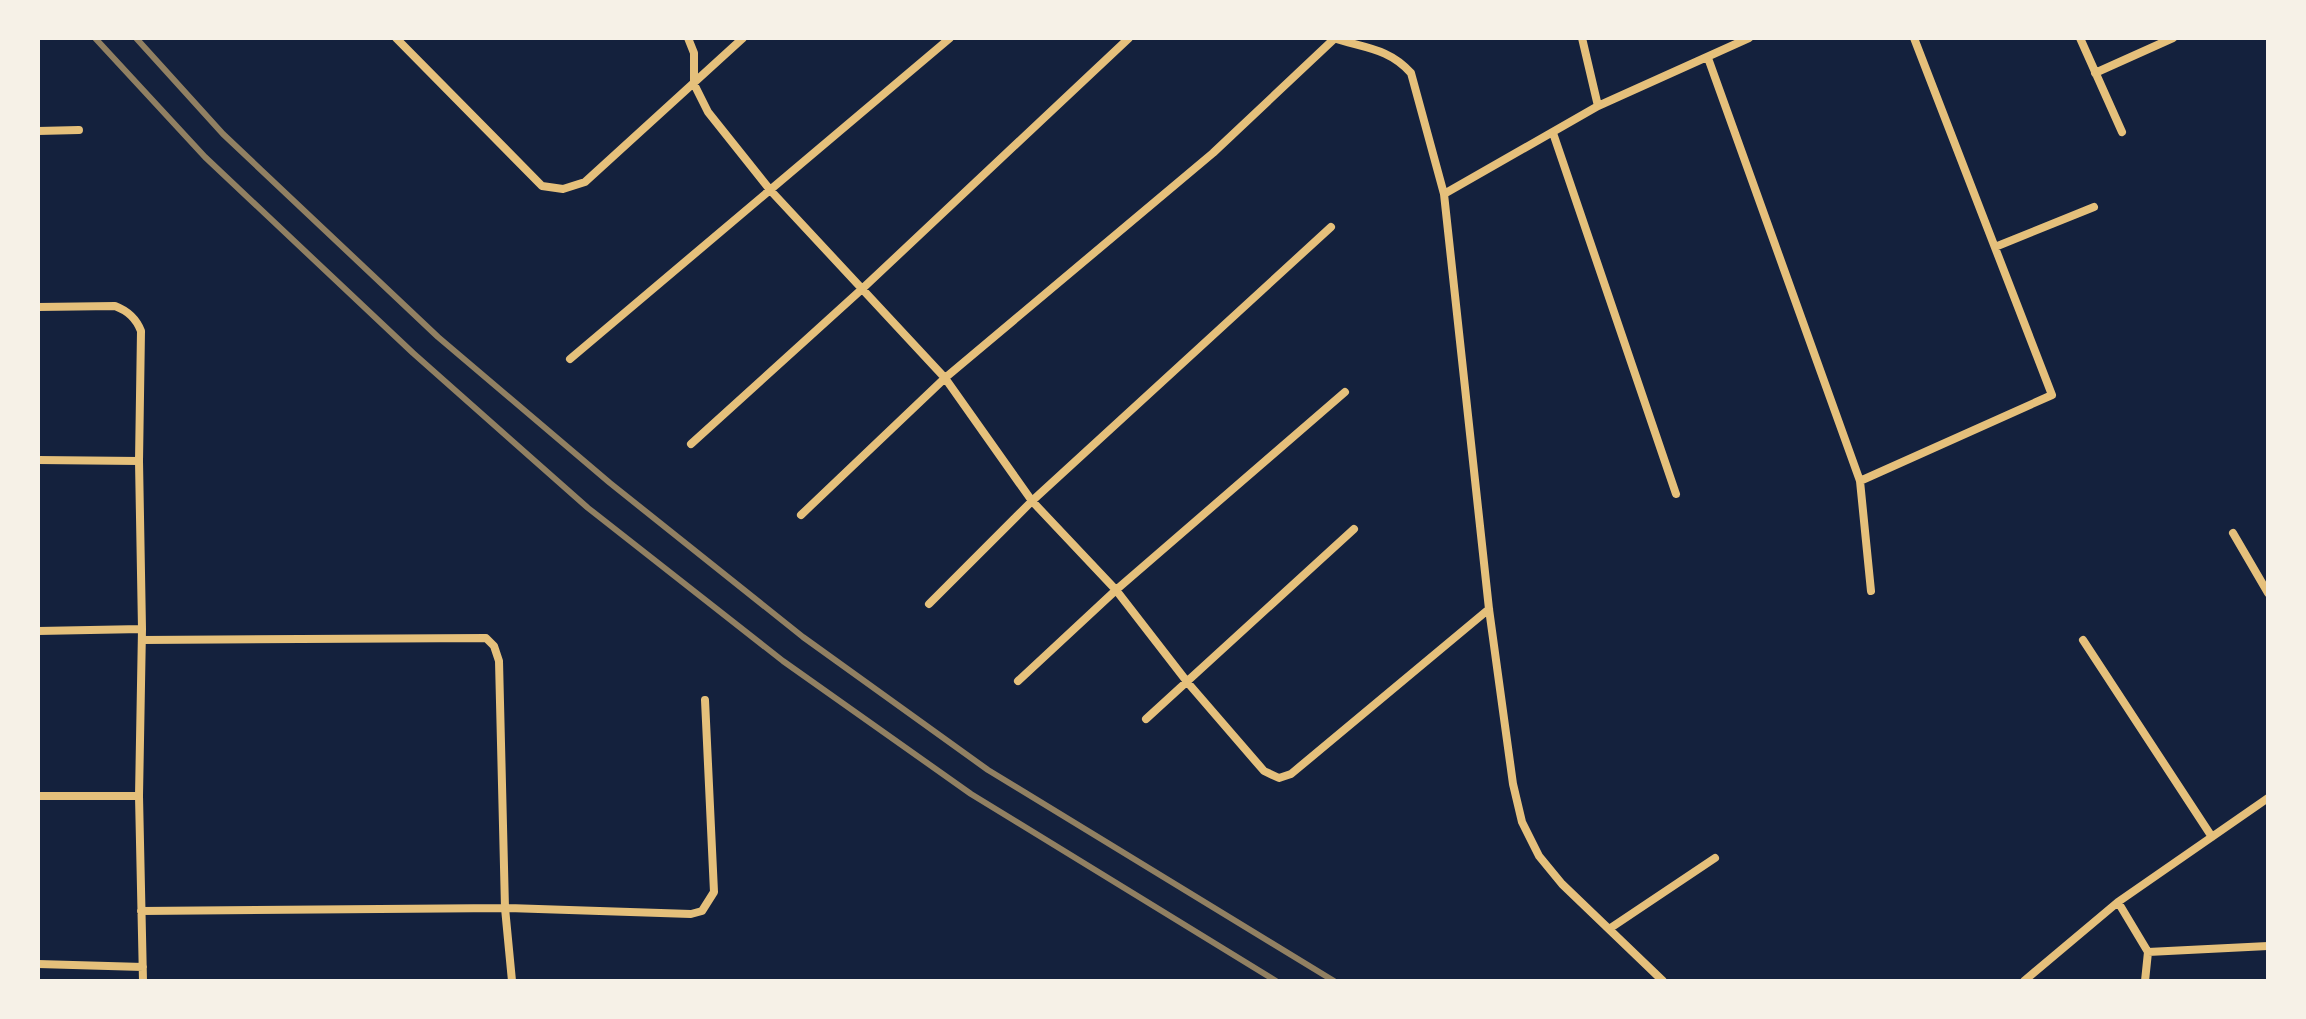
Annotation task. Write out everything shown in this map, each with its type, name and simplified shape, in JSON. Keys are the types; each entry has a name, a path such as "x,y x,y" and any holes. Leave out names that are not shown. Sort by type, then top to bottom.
{"street":[{"path":"396,38 542,186 563,189 585,182 743,38"},
{"path":"688,38 694,53 694,84 708,112 771,191 945,378 1032,501 1116,590 1188,683 1264,771 1279,778 1291,774 1489,609"},
{"path":"570,359 950,38"},
{"path":"691,444 862,289 1129,38"},
{"path":"801,515 945,378 1213,153 1333,38 1385,52 1411,73 1444,194 1489,609 1513,784 1522,822 1539,856 1562,884 1663,981"},
{"path":"1582,38 1598,106"},
{"path":"1444,194 1598,106 1708,58 1731,42 1749,38"},
{"path":"1860,481 2052,395 1914,38"},
{"path":"2080,38 2122,132"},
{"path":"2095,73 2173,38"},
{"path":"1708,58 1860,481 1871,591"},
{"path":"38,131 79,130"},
{"path":"1553,133 1676,494"},
{"path":"1995,247 2094,207"},
{"path":"929,604 1032,501 1331,227"},
{"path":"38,307 115,306 137,320 142,346 139,796 143,981"},
{"path":"1018,681 1116,590 1345,392"},
{"path":"38,460 139,461"},
{"path":"1146,719 1354,529"},
{"path":"2233,533 2268,593"},
{"path":"38,631 142,629"},
{"path":"142,640 486,638 494,646 499,661 505,908 512,981"},
{"path":"2083,640 2212,837"},
{"path":"141,911 505,908 691,914 702,911 714,892 705,700"},
{"path":"38,796 139,796"},
{"path":"2024,981 2118,902 2268,798"},
{"path":"1609,929 1715,858"},
{"path":"2118,902 2148,952 2145,981"},
{"path":"2148,952 2268,946"},
{"path":"38,964 143,967"}],"railway":[{"path":"95,38 205,157 413,353 588,508 783,661 971,794 1276,981"},
{"path":"136,38 223,134 438,337 610,483 803,637 988,770 1334,981"}]}
